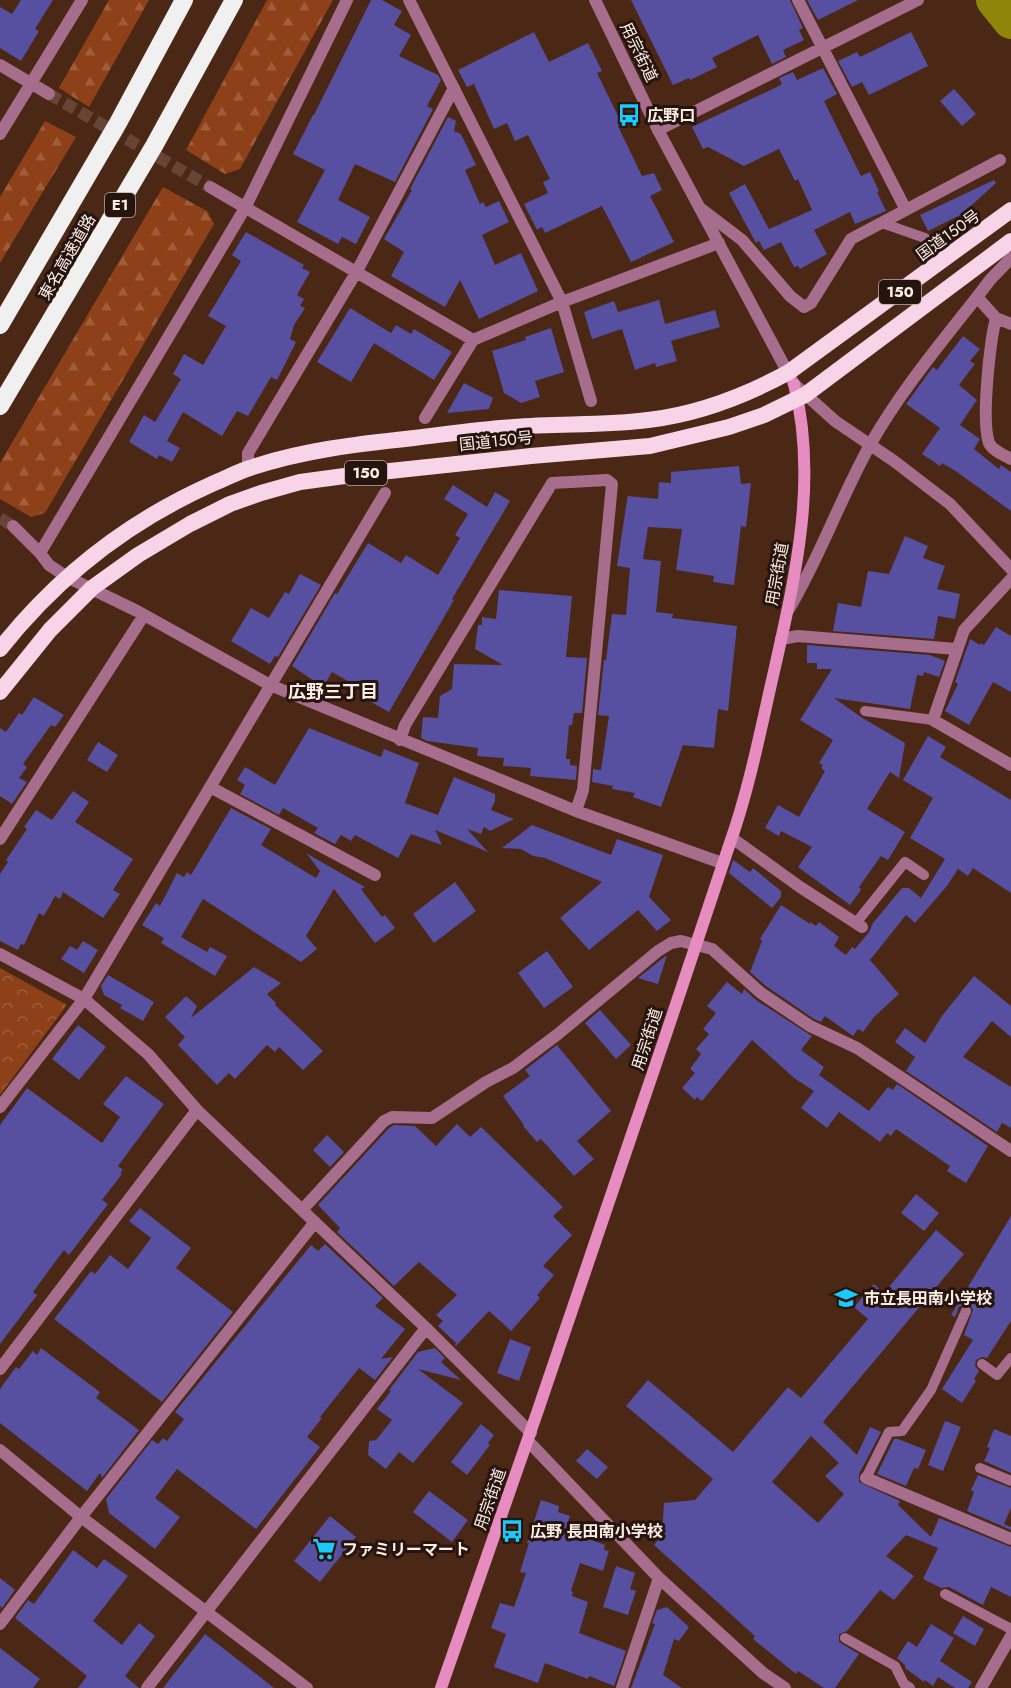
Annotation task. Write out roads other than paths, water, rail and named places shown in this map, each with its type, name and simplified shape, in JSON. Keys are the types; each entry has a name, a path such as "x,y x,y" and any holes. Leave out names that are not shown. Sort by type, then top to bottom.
{"highway":[{"name":"東名高速道路","path":"0,325 118,123 184,0"},
{"name":"東名高速道路","path":"0,406 154,146 234,0"},
{"name":"国道150号","path":"0,649 45,597 104,547 141,520 193,493 248,469 334,447 512,427 647,420 797,388 1011,210"},
{"name":"国道150号","path":"0,692 50,630 92,588 125,563 190,524 230,504 300,482 531,456 650,446 729,427 797,388 1011,240"}],"main road":[{"name":"用宗街道","path":"441,1688 530,1437 732,838 760,733 787,612 803,514 806,461 797,388"}],"street":[{"path":"0,134 82,0"},
{"path":"40,553 245,208 347,0"},
{"path":"409,0 562,302 591,401"},
{"name":"用宗街道","path":"595,0 658,130 797,388"},
{"path":"798,0 906,210"},
{"path":"658,130 918,0"},
{"path":"0,66 48,94"},
{"path":"248,469 248,453 357,271 454,88"},
{"path":"700,208 742,240 790,296 804,307 811,303 851,238 1000,160"},
{"path":"210,187 473,340"},
{"path":"425,418 473,340 562,302 719,243"},
{"path":"787,612 804,585 831,521 870,445 903,395 990,280 1011,258"},
{"path":"977,297 996,318 1011,324"},
{"path":"996,318 990,339 986,419 989,442 993,448 1011,459"},
{"path":"797,388 835,421 950,504 1011,568"},
{"path":"400,740 405,725 552,483 607,480 612,484 584,790 576,811"},
{"path":"0,1107 84,999 385,493"},
{"path":"13,526 49,565 67,577 144,615 270,685 576,811 722,863"},
{"path":"1011,579 964,630 933,720 1011,765"},
{"path":"0,839 144,615"},
{"path":"781,639 798,636 956,650"},
{"path":"210,787 375,875"},
{"path":"732,838 800,887 859,925"},
{"path":"302,1210 384,1121 392,1117 432,1118 486,1082 513,1068 558,1035 658,951 681,941 712,949 761,993 810,1026 857,1048 1011,1151"},
{"path":"0,954 84,999 148,1054 197,1110 426,1328 659,1578 763,1673 785,1688"},
{"path":"0,1369 197,1110"},
{"path":"0,1624 81,1516 315,1222"},
{"path":"147,1688 426,1328"},
{"path":"0,1450 81,1516 206,1610 301,1686"},
{"path":"866,1478 1011,1539"},
{"path":"622,1688 659,1578"},
{"path":"981,1688 1011,1636"}],"lane":[{"path":"882,223 925,238"},
{"path":"865,711 933,720"},
{"path":"859,925 905,862 924,875"},
{"path":"866,1478 889,1432 902,1431 931,1390 966,1311"},
{"path":"982,1364 998,1375 1011,1358"},
{"path":"980,1468 1011,1481"},
{"path":"945,1594 1011,1629"},
{"path":"845,1638 895,1666 904,1684 910,1688"}],"waterway":[{"path":"994,0 1011,21"}],"tunnel":[{"path":"49,94 210,187"},
{"path":"0,518 13,526"}],"place":[{"name":"広野口","path":"629,115"},
{"name":"市立長田南小学校","path":"846,1298"},
{"name":"広野 長田南小学校","path":"512,1531"},
{"name":"ファミリーマート","path":"324,1549"}],"district":[{"name":"広野三丁目","path":"333,692"}]}
